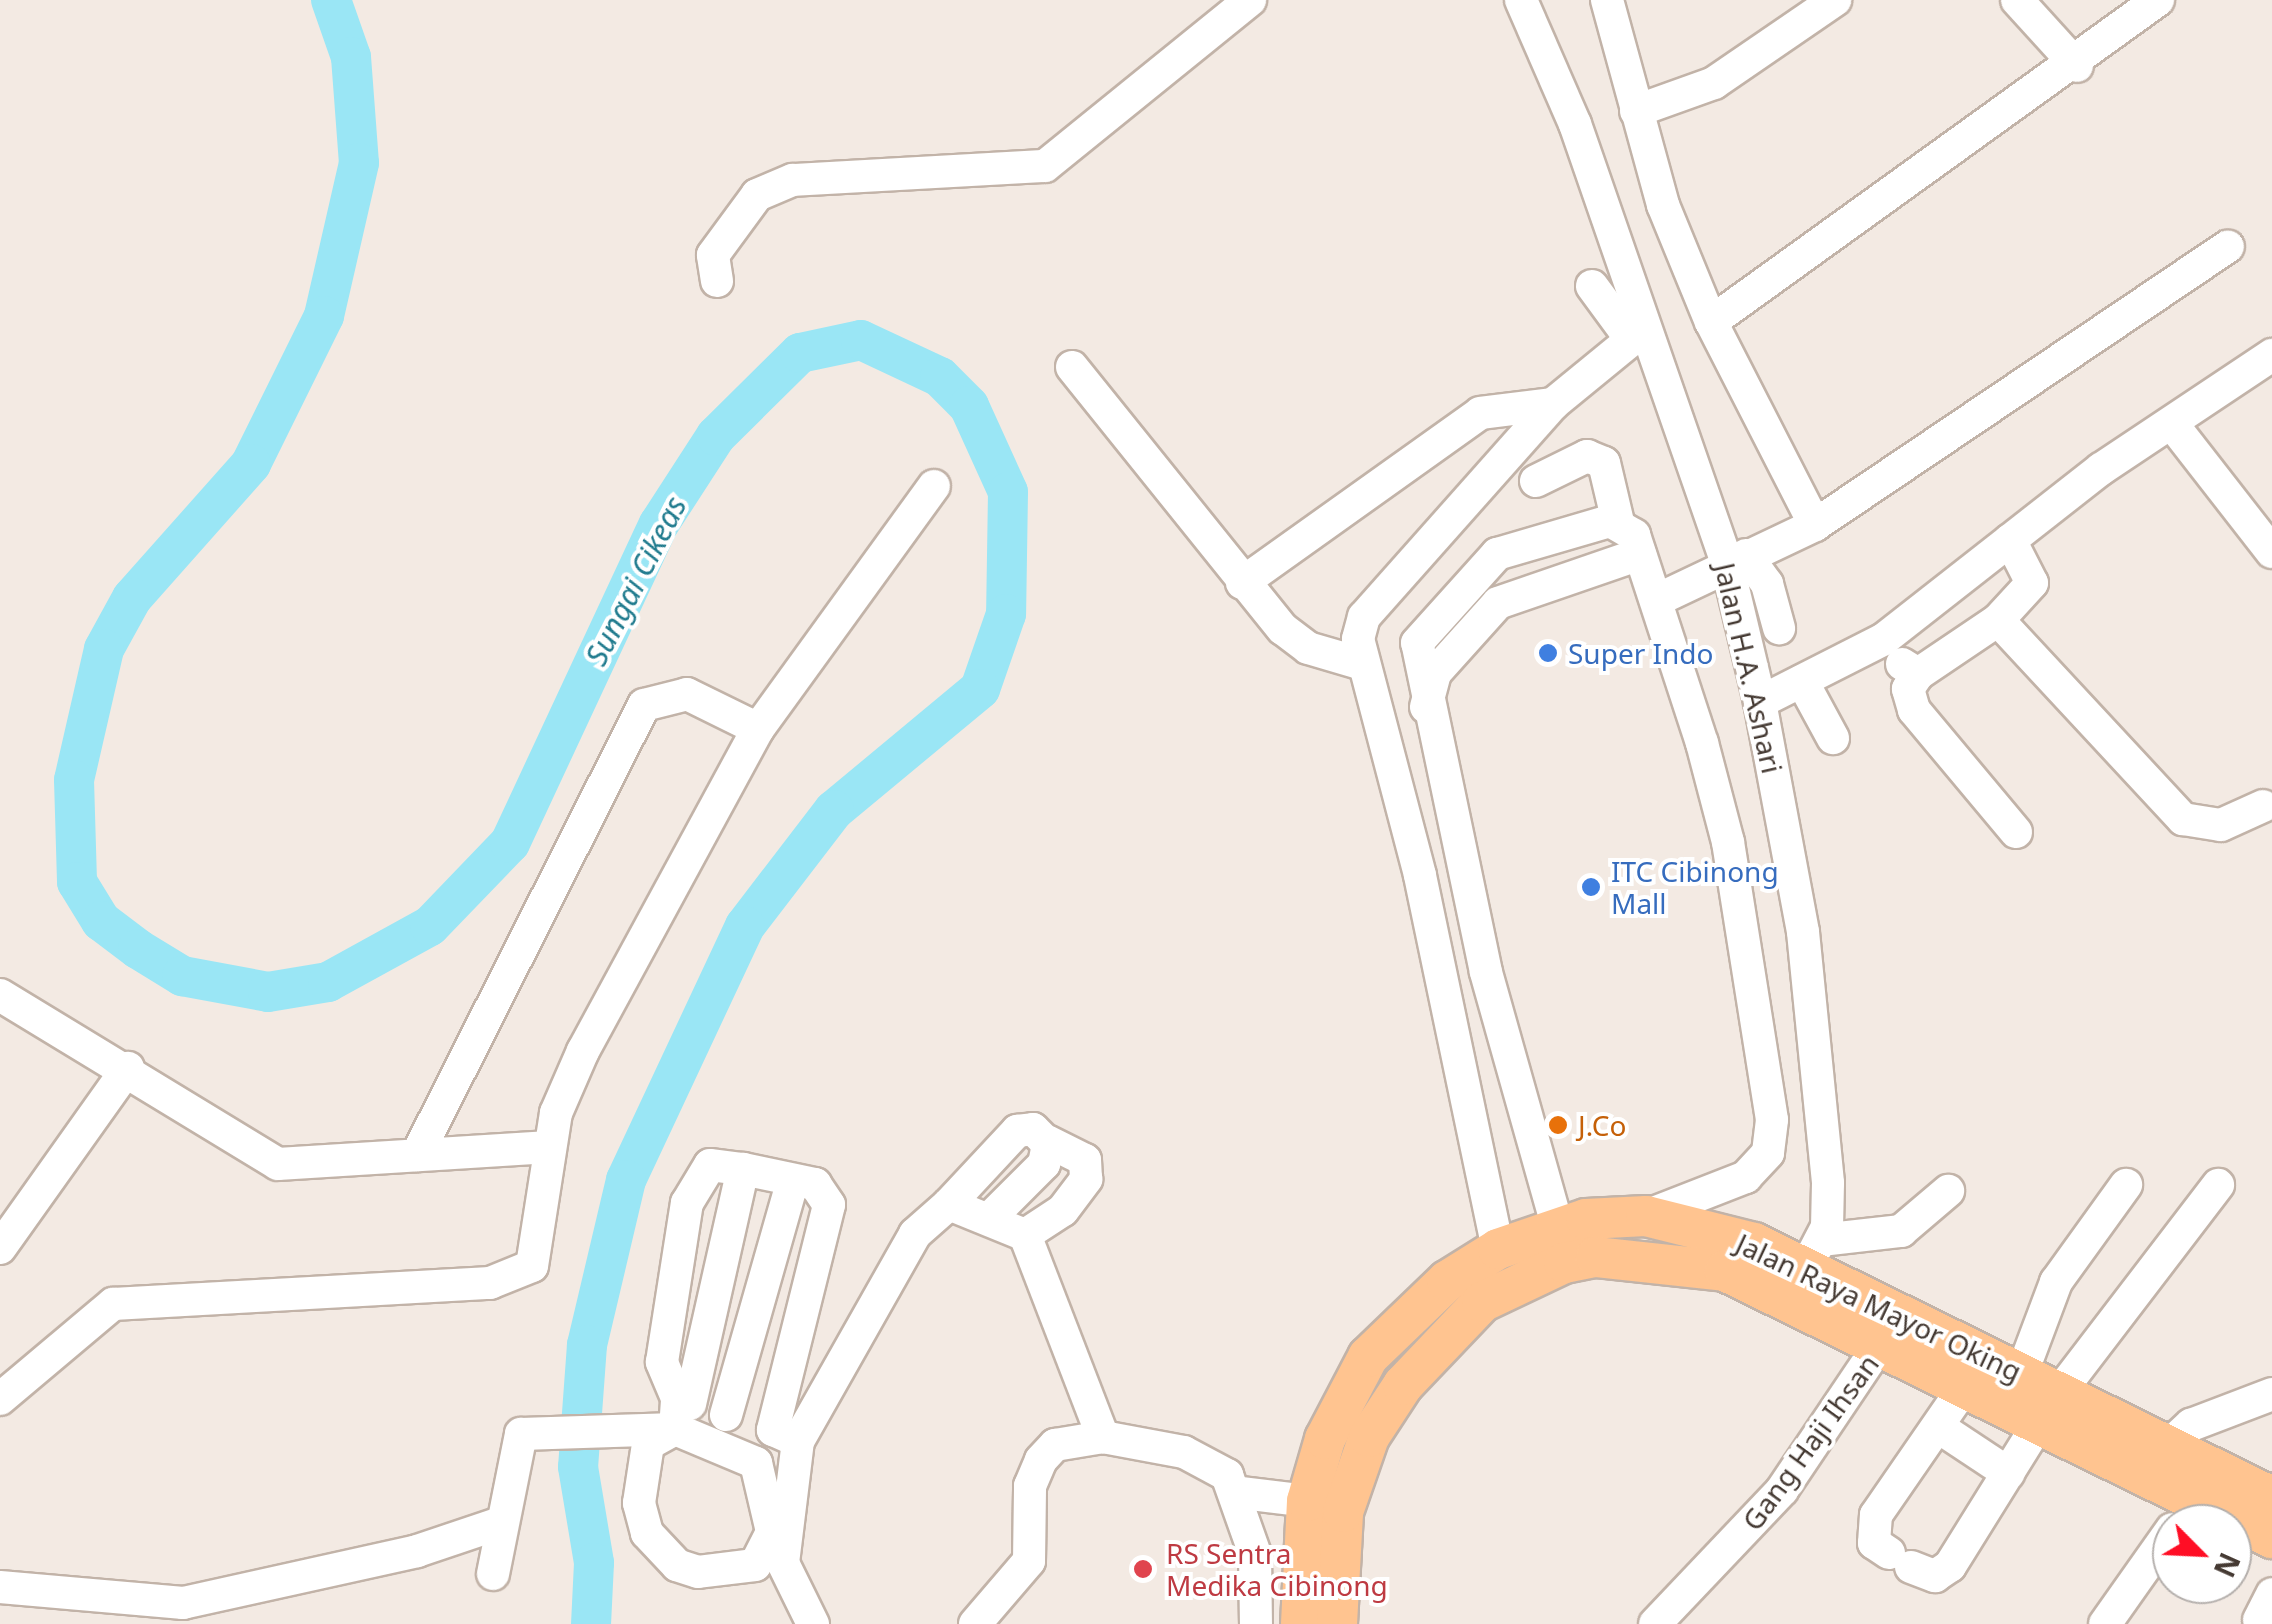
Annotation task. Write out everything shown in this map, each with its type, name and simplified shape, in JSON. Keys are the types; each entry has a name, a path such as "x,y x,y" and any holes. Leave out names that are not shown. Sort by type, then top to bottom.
{"main road":[{"name":"Jalan Raya Mayor Oking","path":"1300,1624 1307,1501 1324,1438 1368,1357 1447,1280 1498,1249 1551,1227 1646,1216 1805,1268 2032,1399 2164,1504"},
{"name":"Jalan Raya Mayor Oking","path":"1337,1624 1343,1512 1370,1437 1434,1348 1482,1302 1564,1262 1628,1255 1726,1270 1805,1268 1880,1344 1965,1386 2032,1399 2167,1447 2269,1520"}],"street":[{"path":"717,282 712,255 757,195 793,180 1045,166 1250,0"},
{"name":"Jalan H.A. Ashari","path":"1521,0 1576,124 1636,336 1736,559 1811,993 1828,1183 1805,1268"},
{"path":"1636,111 1714,83 1835,0"},
{"path":"2016,0 2076,66"},
{"path":"1710,322 2076,66 2158,0"},
{"path":"1615,4 1636,111 1710,322 1816,525"},
{"path":"1657,600 1736,559 1816,525 2228,246"},
{"path":"1498,1249 1420,875 1359,663 1364,617 1553,404 1636,336 1592,286"},
{"path":"1760,702 1884,639 2010,540 2272,355"},
{"path":"1072,367 1242,582 1292,639 1359,663"},
{"path":"1242,582 1480,413 1553,404"},
{"path":"2173,424 2272,552"},
{"path":"1536,481 1587,456 1604,462 1618,522 1640,554 1657,600 1728,842 1756,998 1768,1153 1746,1177 1646,1216"},
{"path":"0,1399 113,1304 521,1275 538,1255 549,1147 583,1051 758,728 934,486"},
{"path":"1551,1227 1426,709 1417,643 1482,565 1519,545 1618,522"},
{"path":"2010,540 2032,583 1998,620 1918,674 1908,689 1914,710 2016,832"},
{"path":"1426,709 1435,673 1498,603 1640,554"},
{"path":"1736,559 1767,584 1780,628"},
{"path":"1998,620 2182,819 2222,825 2263,806"},
{"path":"1884,639 1918,674"},
{"path":"1802,682 1832,738"},
{"path":"417,1155 644,705 687,694 758,728"},
{"path":"1756,998 1811,993"},
{"path":"0,994 128,1068 278,1164 549,1147"},
{"path":"0,1248 128,1068"},
{"path":"785,1435 915,1234 950,1204 1022,1127 1084,1160 1086,1179 1063,1210 1025,1235"},
{"path":"992,1216 1044,1164 1047,1141"},
{"path":"769,1564 785,1435 829,1205 826,1188 710,1165 687,1203 662,1362 665,1388 681,1410 756,1463 772,1532 769,1564 813,1624"},
{"path":"743,1169 681,1410 648,1444 640,1503 647,1533 676,1565 698,1572 769,1564"},
{"path":"726,1415 793,1180"},
{"path":"1965,1386 1940,1428 1876,1515 1874,1543 1936,1576 1950,1566 2008,1473 2032,1399 2056,1282 2126,1184"},
{"path":"2032,1399 2218,1185"},
{"path":"1805,1268 1901,1231 1948,1191"},
{"path":"950,1204 992,1216 1025,1235 1103,1437"},
{"name":"Gang Haji Ihsan","path":"1656,1624 1782,1490 1880,1344"},
{"path":"2167,1447 2191,1425 2272,1394"},
{"path":"492,1574 515,1442 533,1430 642,1427 681,1410 726,1415 785,1435"},
{"path":"1940,1428 2008,1473"},
{"path":"974,1624 1029,1562 1030,1486 1040,1460 1055,1445 1103,1437 1203,1459 1234,1492 1256,1554 1256,1624"},
{"path":"1234,1492 1307,1501"},
{"path":"0,1587 182,1603 417,1551 500,1523"},
{"path":"2105,1624 2152,1557"}],"waterway":[{"name":"Sungai Cikeas","path":"331,0 351,57 359,163 324,316 251,464 132,598 104,649 74,780 77,882 101,921 138,949 182,976 268,992 328,982 430,926 510,843 659,524 716,436 800,353 861,340 940,377 969,406 1008,492 1006,614 980,689 834,810 745,926 626,1180 587,1345 578,1467 594,1563 591,1624"}],"place":[{"name":"Super Indo","path":"1548,653"},
{"name":"ITC Cibinong Mall","path":"1591,887"},
{"name":"J.Co","path":"1558,1125"},
{"name":"RS Sentra Medika Cibinong","path":"1143,1569"}]}
